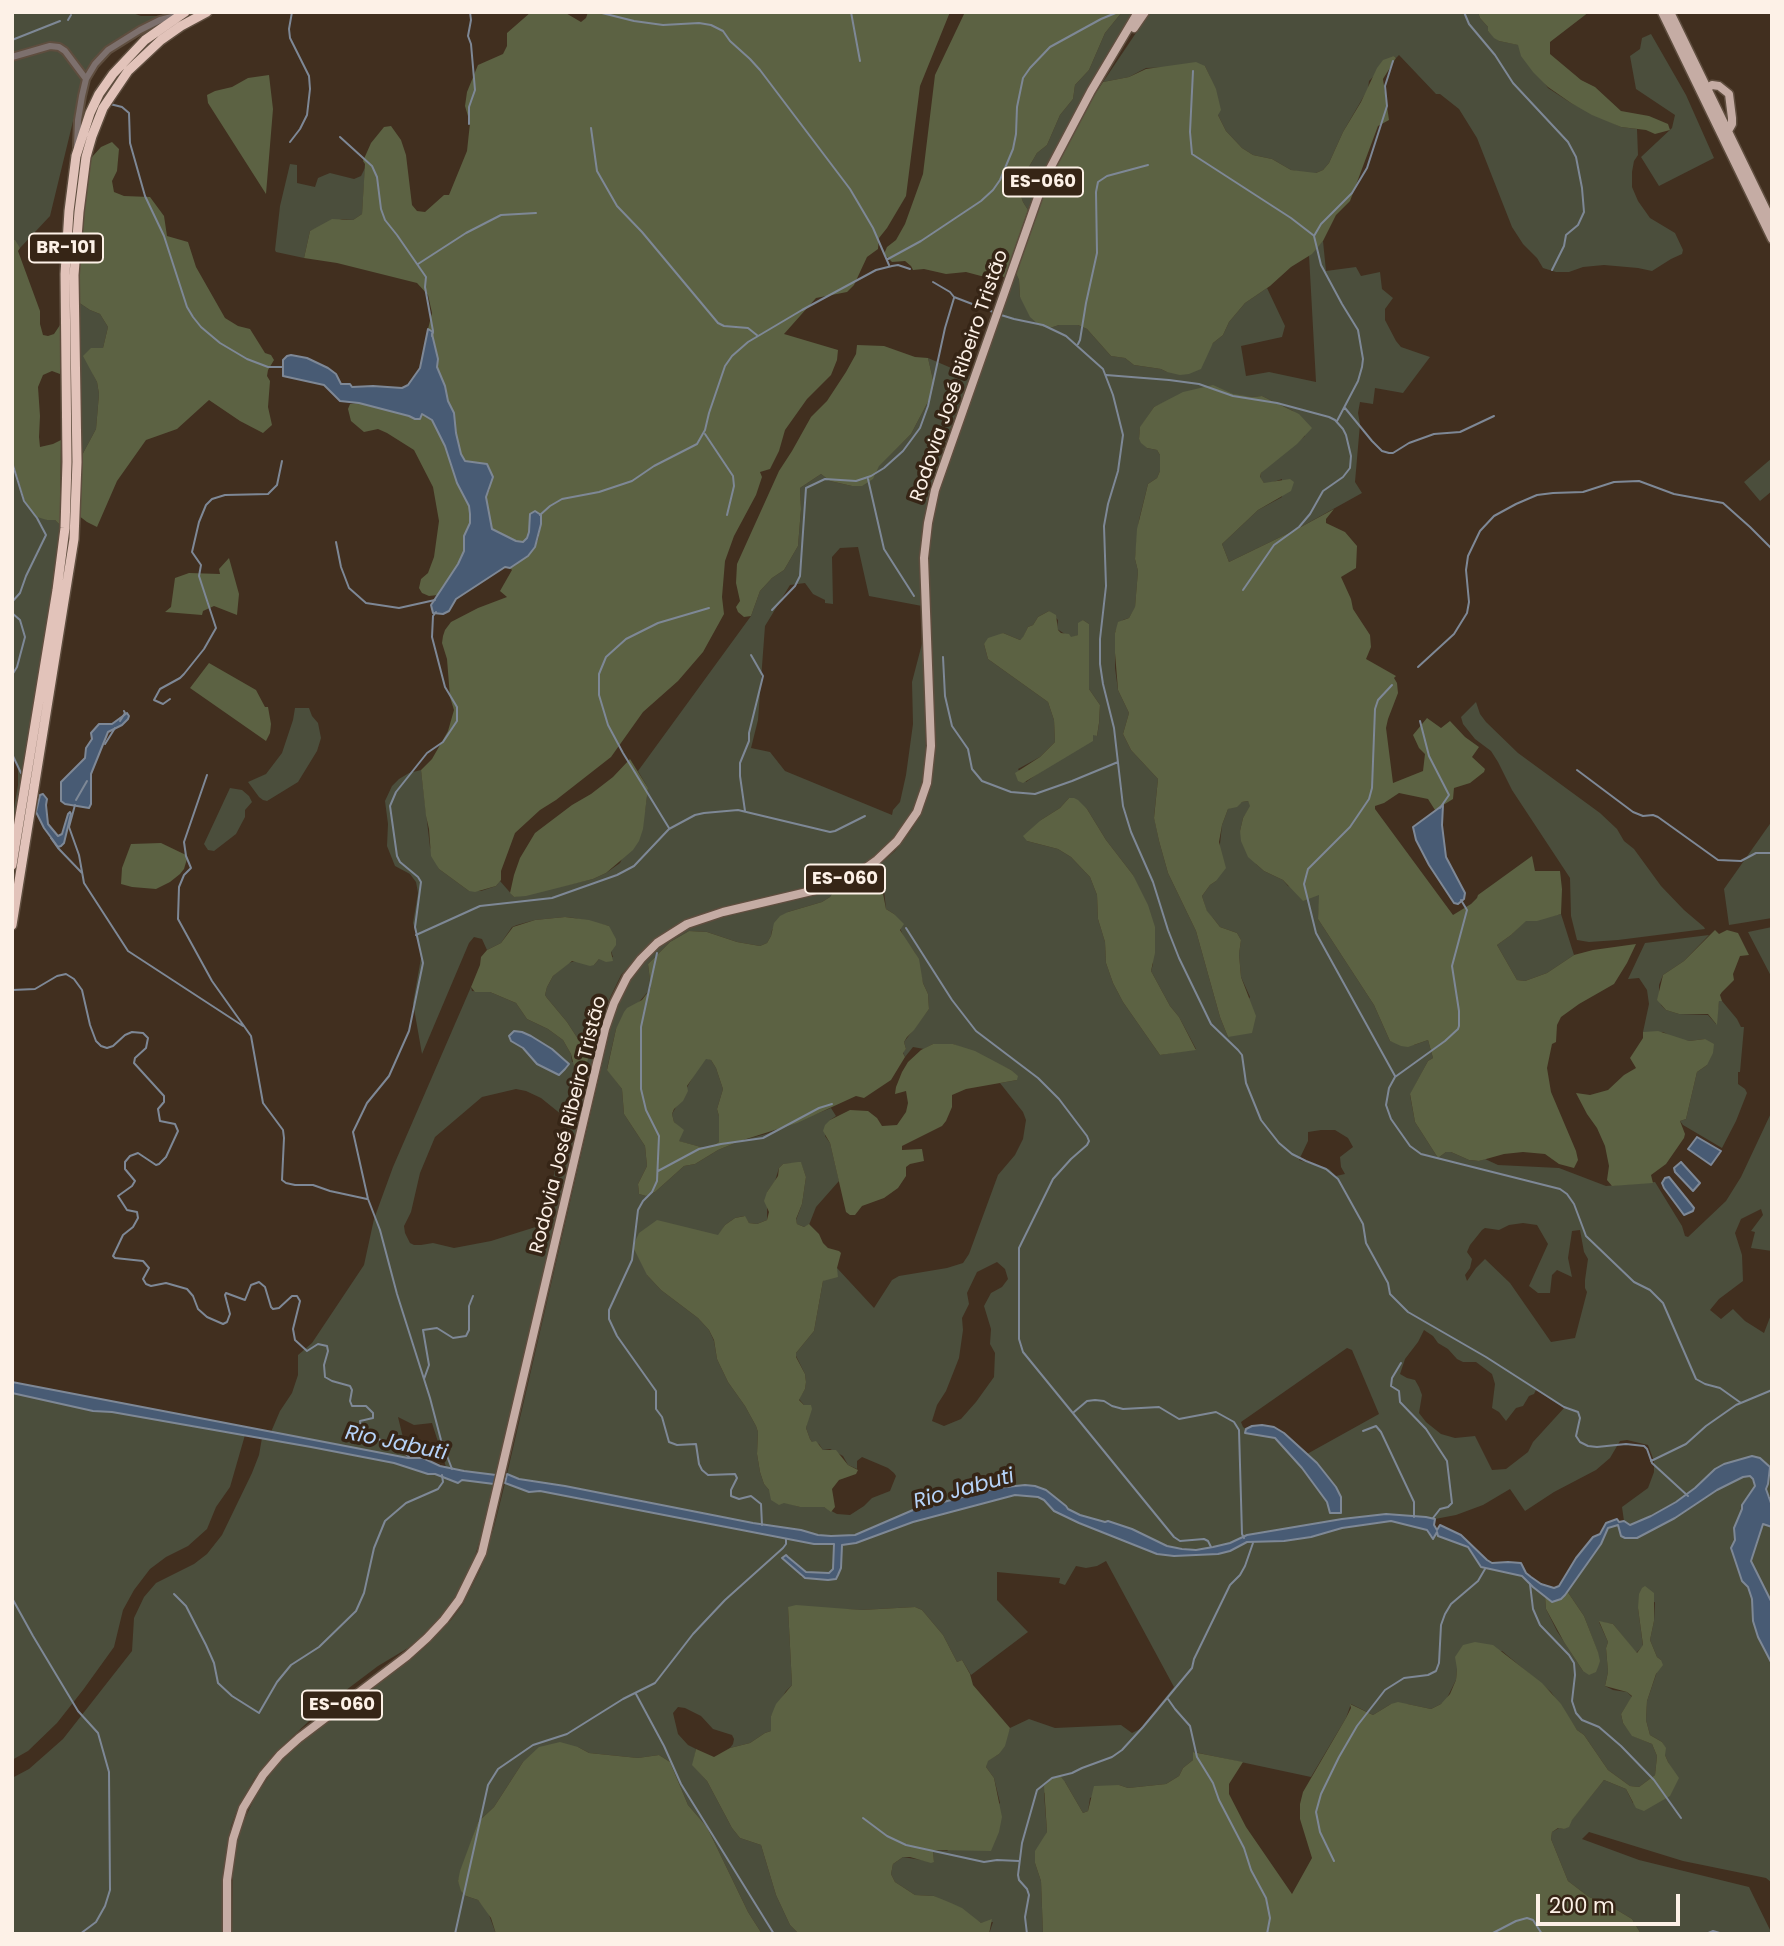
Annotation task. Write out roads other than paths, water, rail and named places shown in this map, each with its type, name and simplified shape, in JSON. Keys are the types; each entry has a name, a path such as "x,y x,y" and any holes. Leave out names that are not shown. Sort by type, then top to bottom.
{"highway":[{"name":"BR-101","path":"12,925 74,539 77,484 74,294 77,233 86,158 103,108 128,71 160,40 207,12"},
{"name":"BR-101","path":"12,865 65,528 67,462 64,284 76,156 90,113 113,74 145,40 183,14"}],"main road":[{"name":"Rodovia José Ribeiro Tristão","path":"227,1934 227,1881 231,1846 239,1818 254,1788 289,1746 407,1656 444,1620 465,1590 482,1553 605,1029 627,978 641,958 657,943 687,925 723,912 820,889 863,870 897,841 917,811 927,783 931,746 924,558 928,523 936,490 1044,180 1110,57 1138,12"},
{"name":"Rodovia José Ribeiro Tristão","path":"1110,57 1145,12"},
{"path":"1662,12 1728,131 1772,222"},
{"path":"1670,12 1772,239"},
{"path":"1704,91 1712,85 1719,86 1729,94 1732,124 1728,131"}],"street":[{"path":"76,156 78,120 86,79 101,56 148,25 183,14"},
{"path":"12,57 50,46 59,47 86,79"}],"water":[{"path":"428,329 433,332 437,367 454,413 461,454 465,461 487,464 493,477 486,497 492,529 523,542 529,532 530,514 535,511 541,515 535,547 528,556 510,568 505,567 456,599 449,611 443,614 433,613 431,605 464,551 464,536 470,523 470,514 445,446 432,420 422,414 420,419 415,419 359,403 340,401 324,385 283,376 283,360 291,355 307,358 328,368 336,374 341,384 350,384 352,387 402,388 408,385 420,368"},
{"path":"127,713 128,719 122,725 108,732 91,774 89,808 65,804 61,801 61,782 85,758 86,748 92,739 91,733 99,724 112,724"},
{"path":"43,794 47,799 48,824 58,836 62,834 68,814 71,814 64,843 58,847 36,812 40,795"},
{"path":"1443,805 1442,825 1446,857 1465,893 1464,899 1458,904 1454,903 1429,865 1416,840 1413,827"},
{"path":"514,1031 531,1036 569,1064 559,1075 537,1064 523,1048 511,1041 509,1036"},
{"path":"1697,1137 1721,1151 1711,1165 1688,1149"},
{"path":"1681,1162 1700,1183 1693,1191 1675,1172 1674,1168"},
{"path":"1669,1177 1694,1208 1693,1211 1684,1215 1664,1188 1662,1183"},
{"path":"12,1382 408,1458 423,1458 440,1466 496,1475 494,1484 462,1480 458,1483 394,1463 112,1412 93,1411 12,1393"},
{"path":"1252,1426 1274,1427 1284,1433 1317,1463 1341,1497 1341,1513 1330,1513 1327,1502 1275,1438 1245,1433 1246,1429"},
{"path":"1752,1456 1760,1458 1770,1467 1766,1489 1772,1506 1772,1527 1763,1524 1751,1561 1772,1603 1772,1664 1758,1637 1753,1621 1752,1599 1748,1587 1742,1581 1731,1548 1742,1505 1755,1486 1750,1476 1717,1490 1675,1518 1637,1538 1621,1536 1618,1525 1608,1528 1601,1544 1565,1595 1552,1602 1522,1576 1481,1567 1468,1547 1438,1536 1437,1532 1433,1539 1427,1530 1391,1521 1342,1528 1284,1541 1247,1542 1218,1554 1174,1556 1157,1554 1079,1523 1054,1511 1038,1497 1015,1495 913,1522 856,1543 842,1545 841,1568 836,1579 828,1580 805,1578 782,1558 786,1555 806,1572 829,1573 833,1569 834,1544 814,1544 540,1491 529,1492 505,1483 507,1474 519,1479 831,1536 855,1535 913,1510 997,1488 1025,1485 1046,1490 1068,1509 1080,1515 1132,1529 1167,1546 1196,1550 1230,1543 1247,1535 1342,1519 1386,1514 1426,1517 1435,1519 1437,1530 1440,1525 1461,1535 1492,1563 1521,1563 1531,1577 1554,1588 1559,1586 1576,1558 1593,1537 1600,1534 1606,1523 1617,1519 1630,1525 1651,1516 1676,1502 1715,1469"}],"waterway":[{"path":"290,142 307,115 310,89 309,76 290,38 292,12"},
{"path":"469,124 469,107 475,90 468,36 470,12"},
{"path":"598,12 663,25 699,23 723,31 760,70 850,189 873,228 889,265"},
{"path":"851,12 860,61"},
{"path":"888,259 921,241 993,190 1013,149 1023,78 1030,68 1050,47 1118,12"},
{"path":"1464,12 1469,24 1495,55 1513,83 1568,142 1576,157 1584,212 1578,225 1566,235 1564,246 1552,270"},
{"path":"68,20 71,15"},
{"path":"12,40 60,21"},
{"path":"1337,421 1358,381 1363,359 1358,330 1321,265 1314,236 1321,224 1352,193 1367,168 1387,106 1385,86 1393,61"},
{"path":"1193,71 1190,132 1192,154 1313,235"},
{"path":"110,104 122,107 129,113 130,143 145,196 164,236 187,307 193,317 220,343 247,359 268,367 283,367"},
{"path":"591,128 597,171 617,206 718,323 748,328 758,336"},
{"path":"340,137 372,166 377,177 385,220 426,277 432,336"},
{"path":"1078,344 1097,253 1098,182 1107,176 1148,165"},
{"path":"418,264 466,233 501,215 536,213"},
{"path":"540,515 562,499 599,492 632,481 654,466 697,444 705,430 725,366 748,342 876,270 898,265 910,269"},
{"path":"933,282 954,297 993,312"},
{"path":"772,610 795,586 800,576 806,488 825,479 856,481 871,476 903,451 920,428 928,406 954,298"},
{"path":"1001,315 1043,325 1066,336 1103,369 1113,395 1123,435 1118,471 1104,526 1106,586 1100,664 1114,728 1123,806 1179,958 1211,1024 1242,1055 1246,1083 1261,1120 1279,1143 1292,1154 1326,1169 1338,1179 1363,1224 1366,1243 1388,1283 1390,1294 1408,1312 1486,1357 1564,1407 1578,1412 1580,1418 1576,1436 1580,1442 1597,1447 1626,1444 1644,1446 1652,1463 1688,1496"},
{"path":"1106,375 1199,384 1233,396 1277,403 1329,417 1343,429 1351,456 1350,468 1343,477 1323,491 1299,527 1274,545 1243,590"},
{"path":"1345,408 1372,441 1382,451 1389,453 1434,434 1460,432 1494,416"},
{"path":"705,434 733,476 734,486 727,515"},
{"path":"170,699 163,704 154,700 160,689 184,674 204,649 216,628 199,576 201,565 192,552 206,505 212,499 225,495 268,494 277,485 282,461"},
{"path":"12,462 24,501 46,535 20,593 12,602"},
{"path":"868,479 884,549 914,596"},
{"path":"1418,667 1454,634 1467,613 1468,556 1480,531 1494,516 1537,495 1583,492 1614,482 1639,481 1674,494 1723,503 1772,549"},
{"path":"336,542 349,588 366,603 399,608 435,600"},
{"path":"669,828 608,725 599,695 599,674 606,657 626,639 658,623 709,608"},
{"name":"Rio Jabuti","path":"436,612 433,616 432,637 445,687 457,707 457,721 443,742 427,753 396,792 390,806 397,856 421,882 415,927 423,963 409,1031 389,1076 367,1103 353,1132 368,1199 380,1230 397,1294 452,1469"},
{"path":"12,613 20,620 25,637 17,667 12,675"},
{"path":"745,811 740,763 749,741 763,676 751,655"},
{"path":"943,657 945,696 952,726 968,749 972,769 982,781 1011,792 1035,794 1118,762"},
{"path":"1392,685 1378,700 1375,709 1372,788 1369,799 1350,827 1308,869 1304,884 1316,933 1395,1076"},
{"path":"120,721 124,711"},
{"path":"1420,721 1429,756 1449,795 1440,808"},
{"path":"105,744 115,728"},
{"path":"12,754 21,773"},
{"path":"1577,770 1633,812 1658,817 1718,860 1741,861 1756,853 1772,853"},
{"path":"207,775 184,842 191,868 184,875 179,887 178,919 212,981 251,1036 263,1103 283,1130 282,1180 367,1199"},
{"path":"76,800 87,781"},
{"path":"75,805 69,827 79,855 84,883 128,951 243,1026"},
{"path":"416,935 480,906 552,898 617,875 634,866 669,829 695,815 738,810 830,832 865,816"},
{"path":"51,838 82,873"},
{"path":"1461,900 1467,910 1452,966 1459,1026 1445,1041 1395,1077 1389,1088 1386,1105 1391,1119 1410,1146 1421,1154 1560,1189 1567,1194 1574,1204 1586,1236 1634,1282 1650,1290 1663,1303 1696,1379 1720,1388 1741,1403"},
{"path":"906,928 952,1000 976,1031 1038,1078 1059,1099 1089,1141 1053,1179 1019,1248 1019,1339 1023,1352 1174,1537 1180,1541 1204,1539 1211,1547"},
{"path":"657,953 641,1027 641,1089 646,1110 659,1136 657,1181 638,1210 632,1260 609,1310 609,1319 617,1336 656,1391 656,1409 662,1417 669,1442 677,1445 696,1444 699,1464 708,1475 735,1474 737,1478 731,1496 739,1499 751,1496 761,1504 762,1525"},
{"name":"Rio Jabuti","path":"12,990 35,989 57,976 66,974 74,979 82,990 90,1025 96,1041 101,1046 113,1046 132,1032 143,1033 148,1038 146,1048 135,1058 134,1063 164,1096 164,1102 158,1109 160,1121 175,1124 178,1131 166,1157 159,1164 156,1165 138,1153 125,1162 125,1169 135,1181 118,1196 127,1210 137,1212 138,1218 133,1227 123,1235 113,1256 143,1261 149,1268 143,1279 146,1284 151,1286 166,1283 187,1289 198,1309 207,1317 223,1324 227,1322 230,1314 226,1293 245,1300 251,1285 259,1282 265,1287 273,1309 279,1308 292,1296 297,1296 300,1301 293,1329 295,1340 307,1351 318,1344 327,1346 325,1377 350,1386 352,1406 366,1406 373,1413 373,1418 360,1421 361,1427 369,1435 399,1448 409,1457"},
{"path":"658,1171 699,1149 763,1138 819,1108 832,1104"},
{"path":"424,1379 429,1365 423,1330 437,1328 453,1338 466,1336 469,1330 469,1306 473,1296"},
{"path":"1401,1363 1392,1378 1391,1386 1399,1391 1400,1402 1426,1429 1447,1461 1452,1503 1440,1509 1433,1518"},
{"path":"1651,1461 1686,1444 1736,1405 1772,1390"},
{"path":"1074,1412 1087,1401 1095,1400 1123,1409 1159,1407 1179,1419 1216,1412 1234,1422 1239,1430 1244,1538"},
{"path":"1363,1431 1376,1426 1381,1432 1414,1502 1414,1517"},
{"name":"Rio Jabuti","path":"174,1594 186,1606 206,1645 214,1663 218,1683 232,1696 259,1713 277,1682 291,1665 319,1647 356,1611 364,1593 374,1548 385,1521 406,1503 438,1489 443,1482 442,1475"},
{"path":"455,1934 488,1785 498,1769 533,1745 567,1734 623,1699 655,1683 693,1634 725,1600 783,1548 786,1539"},
{"path":"1027,1934 1025,1917 1029,1895 1018,1875 1022,1843 1037,1790 1052,1778 1112,1757 1143,1727 1192,1668 1230,1585 1245,1566 1253,1543"},
{"path":"1334,1861 1320,1832 1316,1812 1321,1794 1339,1757 1357,1726 1385,1690 1404,1678 1428,1675 1436,1671 1439,1663 1441,1625 1445,1614 1451,1604 1478,1581 1485,1569"},
{"path":"1530,1584 1533,1609 1540,1625 1574,1663 1572,1701 1576,1713 1582,1720 1599,1727 1621,1746 1654,1780 1681,1818"},
{"path":"12,1598 78,1711 98,1733 109,1772 110,1890 96,1922 80,1934"},
{"path":"636,1694 681,1784 774,1934"},
{"path":"1168,1699 1190,1726 1197,1757 1213,1783 1266,1898 1270,1918 1267,1934"},
{"path":"863,1818 887,1836 906,1845 984,1862 1019,1861"},
{"path":"1491,1934 1527,1918 1533,1920 1542,1934"},
{"path":"1706,1934 1713,1931 1723,1934"}]}
